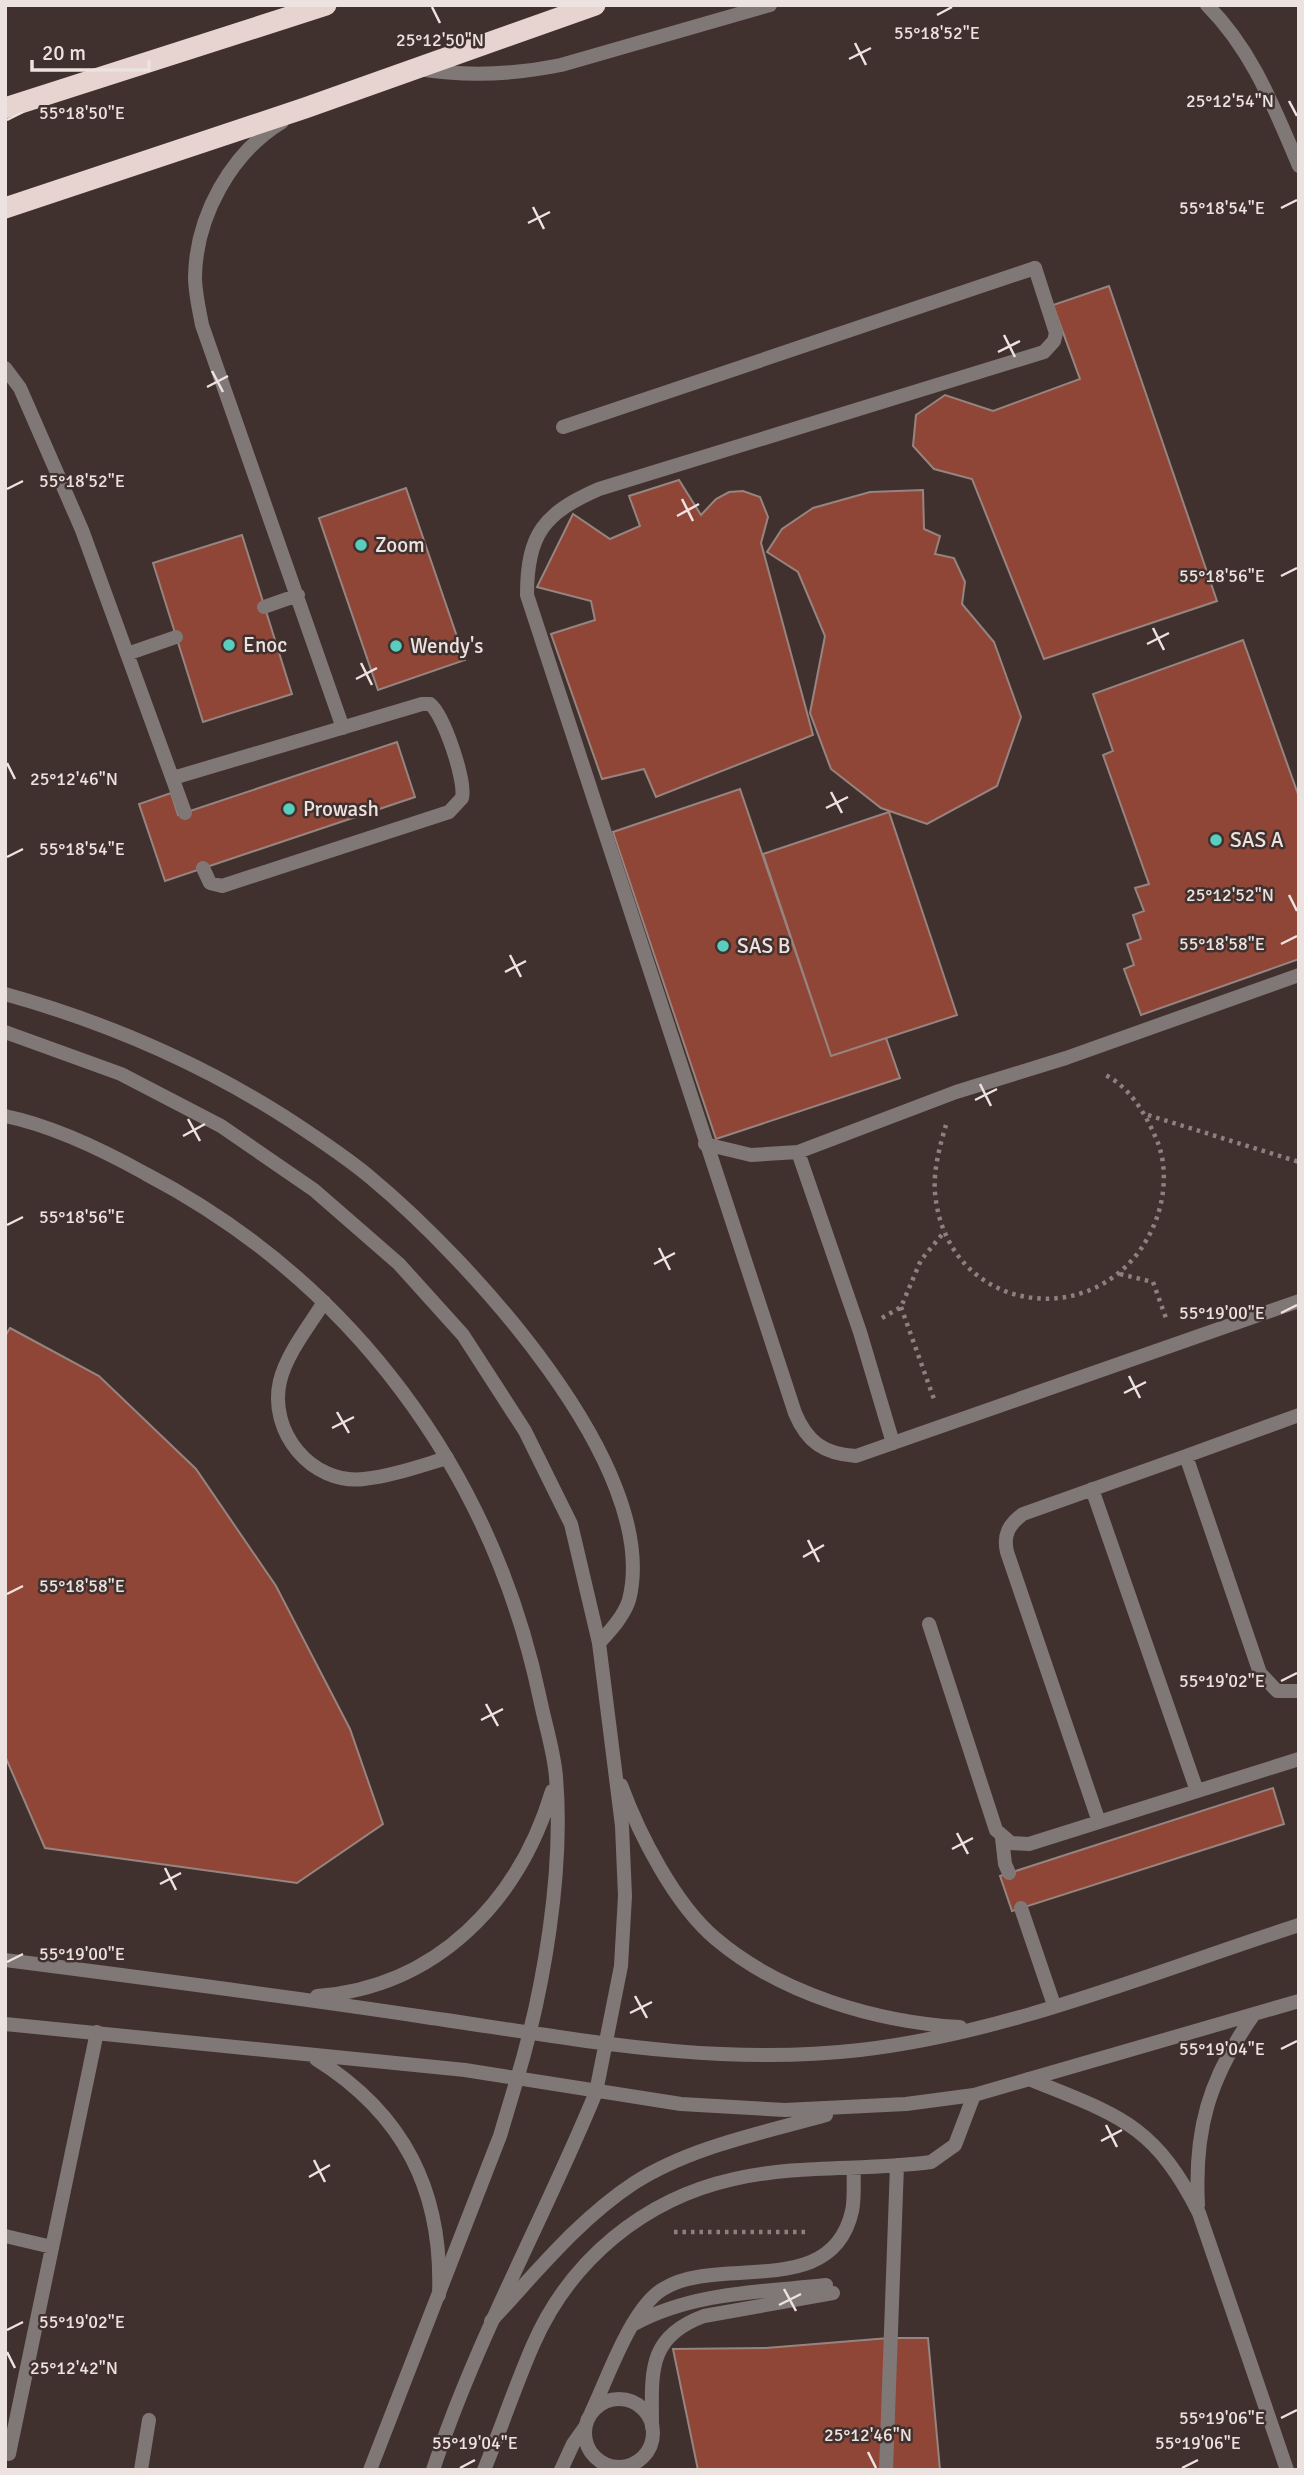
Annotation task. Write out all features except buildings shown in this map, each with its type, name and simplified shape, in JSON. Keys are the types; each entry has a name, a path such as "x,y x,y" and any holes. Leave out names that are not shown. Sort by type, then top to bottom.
{"highway":[{"path":"5,108 326,5"},
{"path":"5,208 305,108 595,5"}],"street":[{"path":"417,69 491,76 527,72 561,65 770,5"},
{"path":"1207,5 1225,24 1264,82 1299,166"},
{"path":"305,108 271,129 241,157 218,190 202,228 195,276 202,325 343,728"},
{"path":"563,427 1035,268 1056,333 1055,341 1044,352 599,489 567,503 550,519 542,528 527,559 527,595 705,1144 803,1432 817,1446 835,1455 856,1455 1299,1301"},
{"path":"5,368 20,388 82,530 185,813"},
{"path":"264,607 298,595"},
{"path":"127,654 176,637"},
{"path":"173,778 422,704 430,705 440,715 464,790 458,806 449,812 222,886 210,883 203,869"},
{"path":"705,1144 751,1155 798,1152 956,1092 1066,1058 1299,975"},
{"path":"5,994 55,1008 193,1066 284,1117 371,1178 460,1260 555,1378 594,1442 625,1511 633,1550 628,1603 599,1643"},
{"path":"5,1032 121,1074 220,1126 314,1190 399,1264 463,1335 525,1431 571,1524 599,1643 611,1757 622,1826 625,1896 621,1966 596,2092 572,2151 458,2394 433,2470"},
{"path":"5,1116 108,1153 195,1199 275,1256 347,1323 410,1398 462,1482 503,1571 533,1664 556,1776 553,1892 531,2032 500,2136 369,2470"},
{"path":"798,1152 860,1332 893,1443"},
{"path":"324,1301 288,1361 280,1381 280,1412 290,1442 312,1465 341,1478 372,1478 447,1458"},
{"path":"1099,1822 1005,1544 1010,1526 1023,1514 1299,1415"},
{"path":"1186,1456 1260,1673 1277,1691 1299,1691"},
{"path":"1092,1489 1197,1791"},
{"path":"929,1624 996,1830 1002,1838 1011,1843 1029,1844 1299,1759"},
{"path":"611,1757 643,1835 687,1906 715,1938 755,1965 842,2004 888,2017 934,2025 982,2028"},
{"path":"293,1997 348,1991 391,1979 421,1965 475,1926 503,1893 526,1856 544,1817 556,1776"},
{"path":"1002,1838 1004,1864 1009,1873"},
{"path":"1021,1908 1054,2005"},
{"path":"5,1960 293,1997 607,2044 727,2056 795,2055 862,2049 982,2028 1299,1925"},
{"path":"5,2024 465,2070 596,2092 732,2109 847,2108 974,2095 1252,2017 1299,2001"},
{"path":"1199,2213 1196,2171 1203,2116 1228,2052 1252,2017"},
{"path":"9,2454 97,2032"},
{"path":"312,2056 342,2075 369,2098 393,2126 411,2156 436,2223 441,2259 439,2295"},
{"path":"1029,2079 1116,2114 1152,2141 1180,2174 1199,2213 1287,2470"},
{"path":"484,2470 533,2344 559,2296 593,2254 636,2219 684,2194 736,2178 931,2162 944,2155 962,2132 974,2095"},
{"path":"491,2321 581,2226 636,2182 699,2153 847,2108"},
{"path":"886,2470 897,2165"},
{"path":"561,2470 634,2324 653,2297 680,2280 803,2266 829,2251 845,2232 852,2209 853,2168"},
{"path":"5,2236 52,2247"},
{"path":"634,2324 695,2300 829,2289 704,2316 684,2323 668,2337 656,2355 652,2375 652,2427 652,2440 647,2453 623,2469 611,2466 590,2452 585,2439 588,2419 600,2404 626,2399 648,2415 652,2427"},
{"path":"141,2470 149,2420"}],"path":[{"path":"956,1092 940,1144 935,1192 946,1231 976,1277 1010,1295 1048,1301 1085,1293 1119,1274 1148,1241 1163,1200 1163,1156 1147,1115 1112,1078 1066,1058"},
{"path":"1147,1115 1299,1162"},
{"path":"860,1332 901,1307 921,1261 946,1231"},
{"path":"1119,1274 1153,1282 1176,1345"},
{"path":"901,1307 944,1426"},
{"path":"661,2205 670,2232 845,2232"}],"place":[{"name":"Zoom","path":"361,545"},
{"name":"Enoc","path":"229,645"},
{"name":"Wendy's","path":"396,646"},
{"name":"Prowash","path":"289,809"},
{"name":"SAS A","path":"1216,840"},
{"name":"SAS B","path":"723,946"}]}
